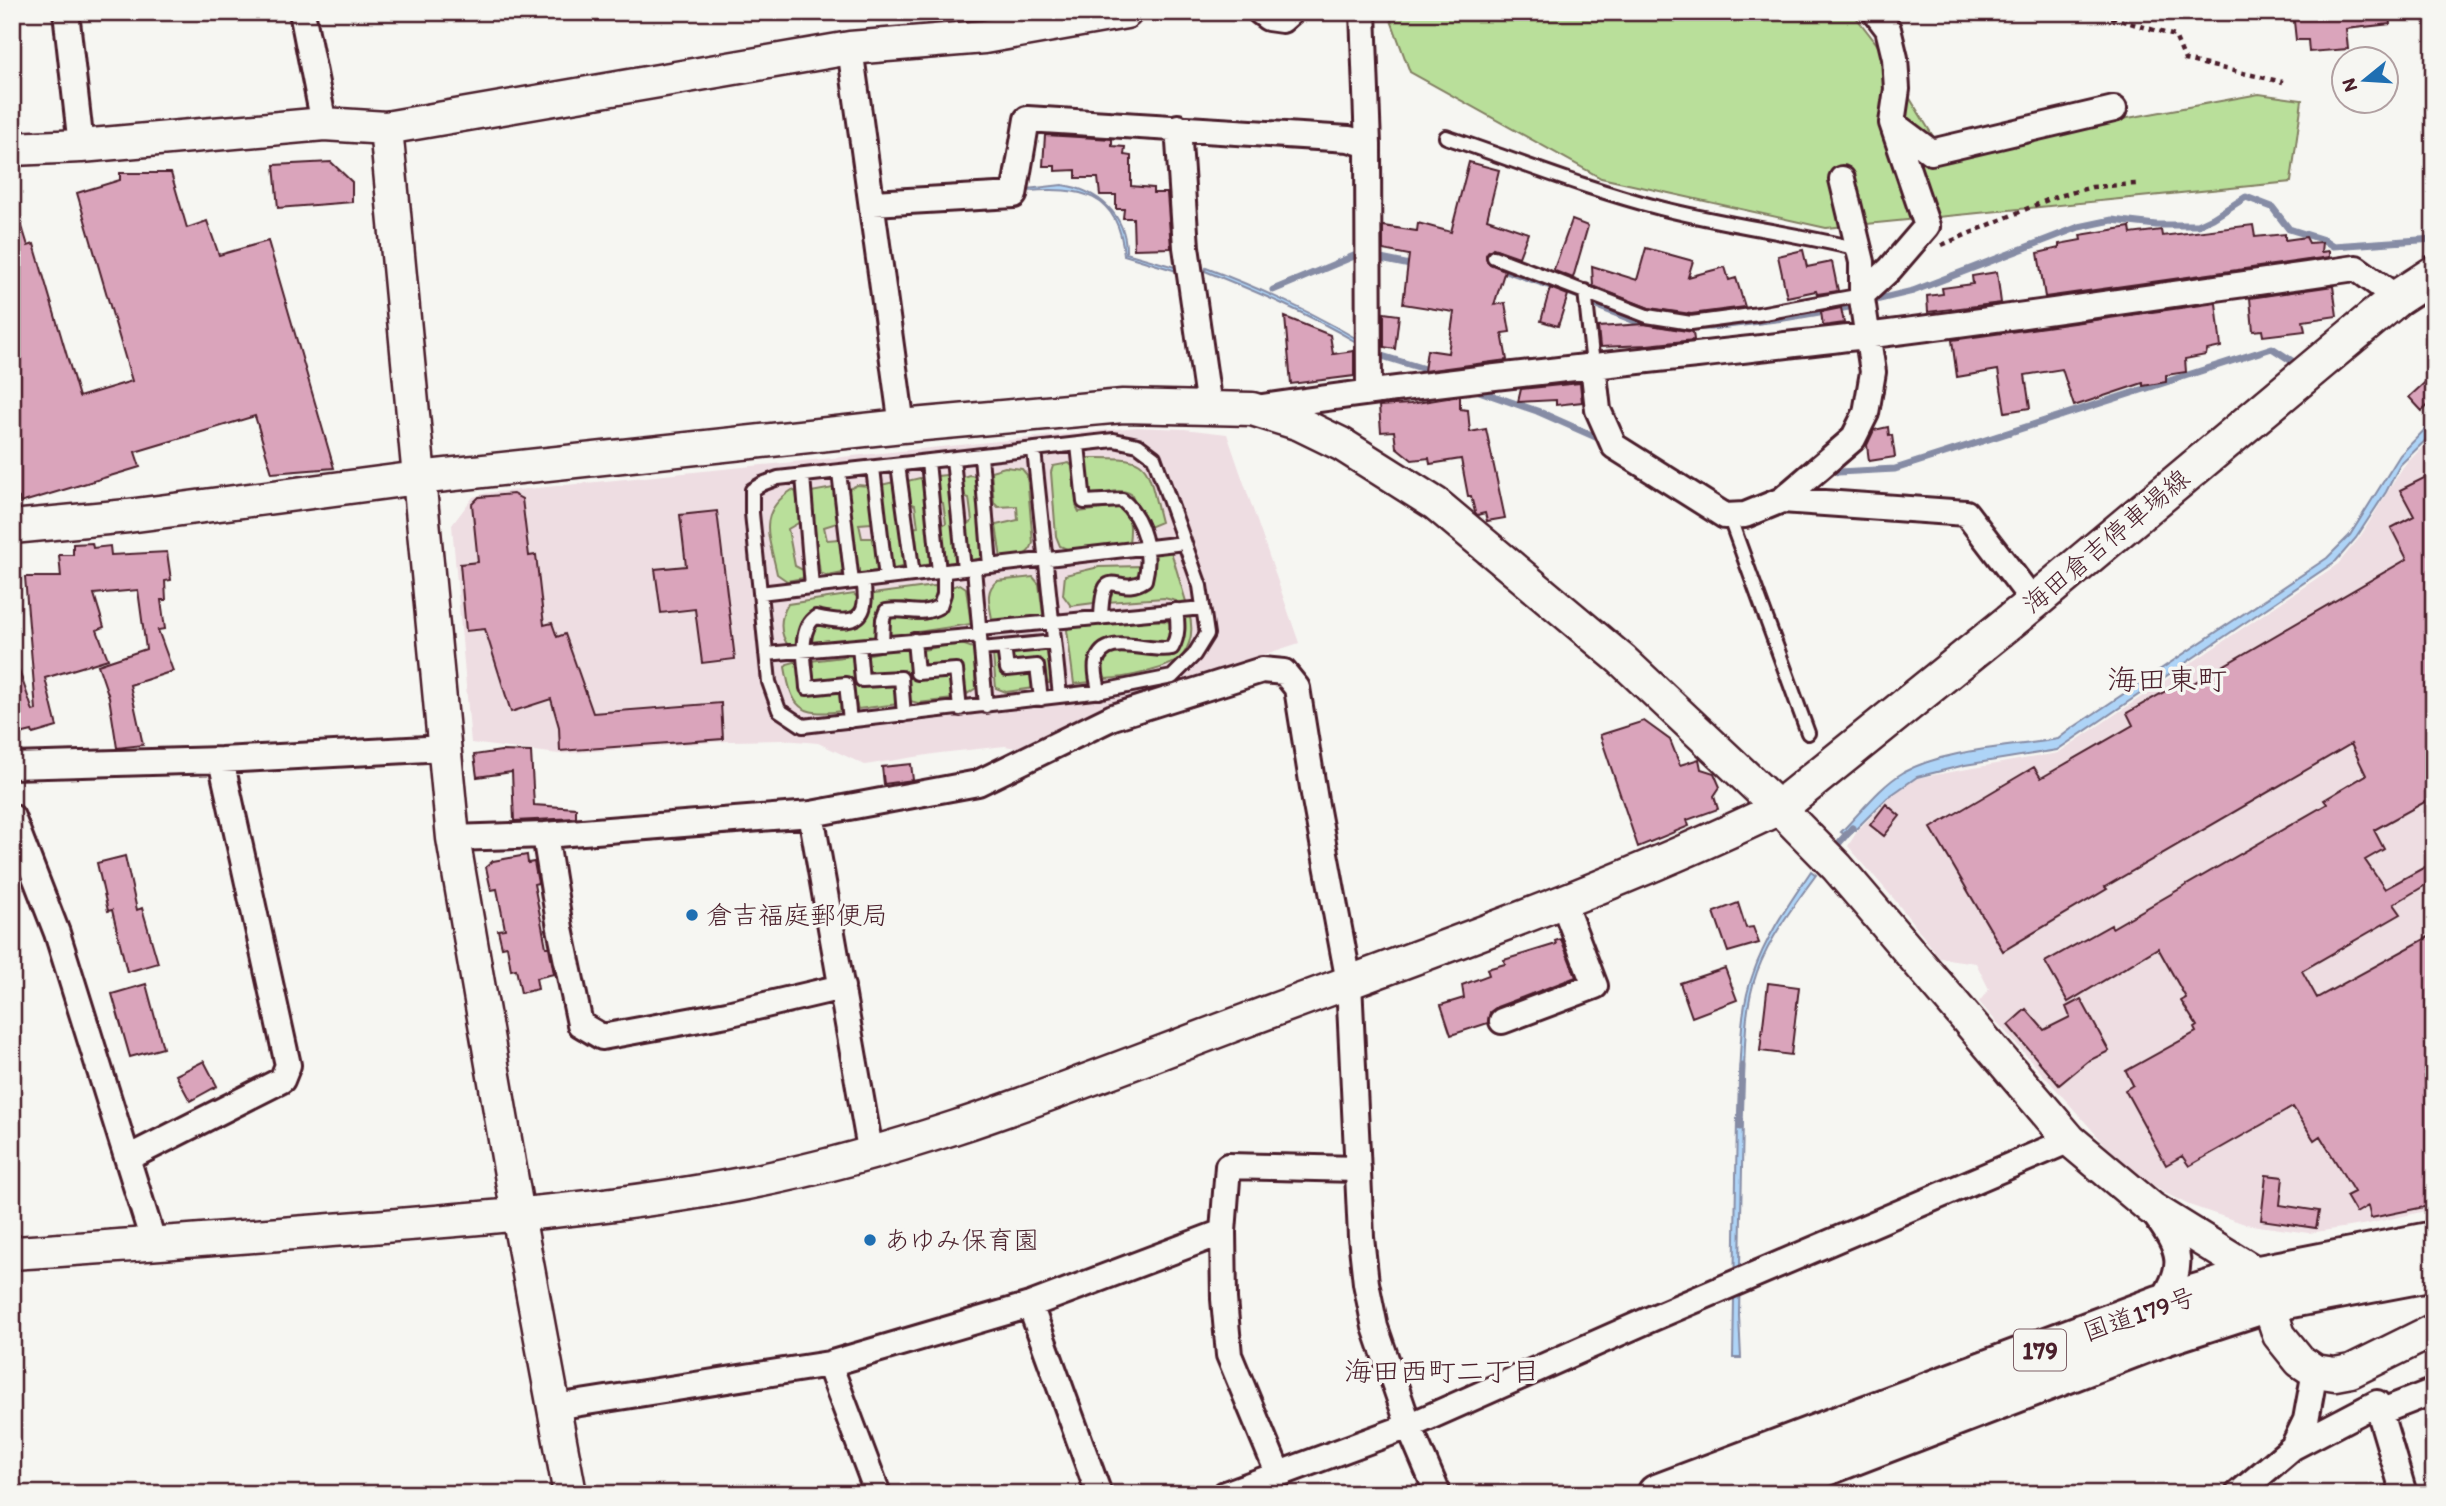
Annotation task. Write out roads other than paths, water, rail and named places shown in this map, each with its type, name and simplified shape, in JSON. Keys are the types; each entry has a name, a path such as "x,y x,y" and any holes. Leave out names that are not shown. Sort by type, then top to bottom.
{"highway":[{"name":"国道179号","path":"1753,1494 2164,1336 2264,1289 2434,1241"},
{"name":"国道179号","path":"1657,1494 2159,1305 2264,1289 2434,1271"}],"main road":[{"name":"海田倉吉停車場線","path":"1779,808 2034,602 2397,298 2434,274"}],"street":[{"path":"66,12 81,146"},
{"path":"302,12 324,124"},
{"path":"12,149 81,146 324,124 386,128 850,48 984,37 1126,12"},
{"path":"1260,12 1268,18 1282,20 1291,12"},
{"path":"1363,12 1368,145 1369,392"},
{"path":"1862,295 1890,269 1927,226 1892,123 1897,89 1895,58 1888,29 1875,12"},
{"path":"850,48 902,426"},
{"path":"1892,123 1931,152 2114,109"},
{"path":"873,203 1014,195 1027,119 1349,139 1368,145"},
{"path":"1178,127 1186,247 1209,407"},
{"path":"386,128 453,838 518,1215 570,1494"},
{"path":"1593,365 1598,410 1614,446 1725,516 1745,515 1782,500 1853,439 1866,412 1873,372 1866,336 1862,262 1842,179"},
{"path":"12,527 128,516 418,478 902,426 1123,406 1252,409 1593,365 1866,336 2356,268 2397,298"},
{"path":"1252,409 1300,424 1341,444 1436,504 1622,660 1814,842 2070,1140 2151,1208 2264,1289 2279,1335 2300,1361 2315,1371 2335,1374 2351,1371 2434,1330"},
{"path":"1782,500 1966,513 2034,602"},
{"path":"453,838 545,835 811,814 978,783 1113,717 1262,670 1284,673 1297,688 1349,982 1361,1237 1368,1294 1375,1327 1409,1426 1438,1494"},
{"path":"12,765 221,760 445,748"},
{"path":"128,1158 282,1080 288,1065 221,760"},
{"path":"12,1254 518,1215 638,1202 749,1183 871,1155 987,1117 1349,982 1690,851 1779,808"},
{"path":"811,814 871,1155"},
{"path":"12,817 57,933 154,1244"},
{"path":"545,835 560,928 580,1024 602,1037 727,1014 842,987"},
{"path":"1502,1021 1595,986 1562,900"},
{"path":"1226,1494 1409,1426 1653,1318 2070,1140"},
{"path":"1278,1473 1229,1355 1224,1299 1223,1232 1228,1166 1358,1168"},
{"path":"2151,1208 2173,1240 2177,1258 2176,1275 2159,1305"},
{"path":"555,1407 828,1364 1030,1305 1223,1232"},
{"path":"1030,1305 1099,1494"},
{"path":"828,1364 878,1494"},
{"path":"2293,1447 2306,1420 2315,1371"},
{"path":"2380,1412 2434,1391"},
{"path":"2238,1494 2293,1447 2377,1403 2404,1494"}],"lane":[{"path":"1446,137 1608,193 1661,208 1859,249"},
{"path":"1494,257 1647,316 1691,323 1759,314 1862,295"},
{"path":"1585,291 1593,365"},
{"path":"1114,440 1138,445 1154,457 1200,586 1207,634 1194,655 1172,677 1098,692 803,726 779,710 769,682 752,490 778,478 1078,444 1114,440"},
{"path":"1078,444 1084,502 1122,500 1132,508 1148,548 1145,580 1139,584 1110,583 1105,586 1102,593 1101,618"},
{"path":"1034,450 1060,696"},
{"path":"981,456 990,566"},
{"path":"953,459 980,632 986,706"},
{"path":"882,643 886,611 899,609 916,613 929,612 940,606 944,594 928,462"},
{"path":"898,465 914,575"},
{"path":"873,468 886,578"},
{"path":"839,472 858,581 865,595 864,610 849,622 816,617 809,622 805,631 804,651 807,688 846,684 850,721"},
{"path":"803,476 812,587"},
{"path":"1729,516 1808,733"},
{"path":"760,593 1184,543"},
{"path":"766,654 1203,608"},
{"path":"1098,692 1096,664 1102,651 1120,643 1162,651 1172,648 1177,640 1176,610"},
{"path":"914,640 918,673 956,670 960,709"},
{"path":"981,649 1054,642"},
{"path":"859,646 862,680 901,678 904,715"},
{"path":"1004,647 1007,669 1037,666 1041,699"}],"water":[{"path":"1062,185 1087,192 1108,207 1121,227 1126,253 1182,269 1180,272 1124,255 1121,234 1114,218 1105,206 1094,198 1064,190 1026,189"},
{"path":"1206,268 1302,309 1357,339 1356,342 1300,312 1205,271"},
{"path":"2434,420 2434,432 2400,465 2356,538 2336,561 2057,750 1965,765 1917,777 1887,798 1848,837 1841,832 1887,784 1921,764 1979,750 2058,739 2327,558 2350,535 2400,455"},
{"path":"1811,871 1816,875 1776,934 1757,972 1748,1010 1744,1074 1739,1075 1744,1011 1753,974 1771,933"},
{"path":"1737,1119 1743,1119 1739,1315 1741,1358 1733,1358"}],"waterway":[{"path":"1871,301 1913,291 2079,227 2112,220 2156,225 2198,225 2246,197 2272,207 2289,229 2324,240 2333,246 2434,239"},
{"path":"1273,290 1354,256"},
{"path":"1376,258 1415,266"},
{"path":"1497,267 1579,296"},
{"path":"1595,305 1650,327"},
{"path":"1665,328 1711,327 1849,307"},
{"path":"1838,472 1895,469 2272,348 2295,363"},
{"path":"1382,356 1441,374"},
{"path":"1479,391 1537,411 1598,438"},
{"path":"1832,851 1852,828"},
{"path":"1740,1127 1742,1066"}],"place":[{"name":"倉吉福庭郵便局","path":"692,915"},
{"name":"あゆみ保育園","path":"870,1240"}],"district":[{"name":"海田東町","path":"2167,679"},
{"name":"海田西町二丁目","path":"1442,1371"}]}
